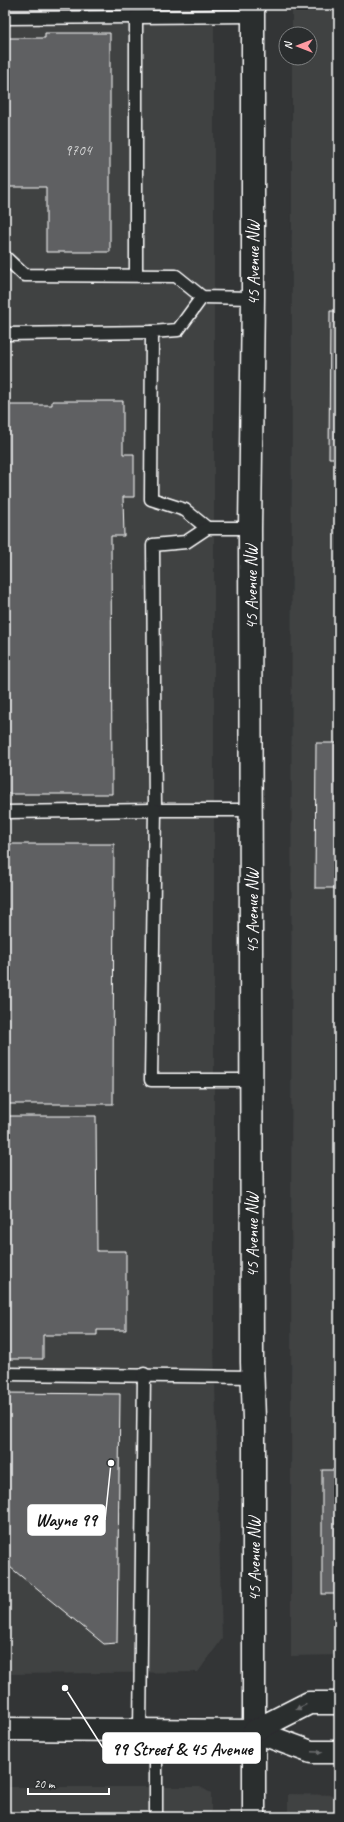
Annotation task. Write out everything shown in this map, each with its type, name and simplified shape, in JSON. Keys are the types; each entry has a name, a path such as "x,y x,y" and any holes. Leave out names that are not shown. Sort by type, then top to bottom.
{"street":[{"name":"45 Avenue NW","path":"253,11 253,298 250,528 252,810 252,1362 254,1377 254,1817"},
{"path":"254,1731 309,1703 339,1703"},
{"path":"5,1729 254,1731 311,1752 339,1752"}],"lane":[{"path":"5,18 136,17 253,11"},
{"path":"136,17 136,276"},
{"path":"5,257 24,276 176,276 202,297 253,298"},
{"path":"5,334 152,332 178,330 202,297"},
{"path":"152,332 151,499 185,510 207,528"},
{"path":"250,528 207,528 186,542 153,545 155,810 151,1080 252,1080"},
{"path":"5,812 252,810"},
{"path":"5,1374 144,1374 254,1377"},
{"path":"144,1374 148,1730 156,1817"}],"shaded area":[{"path":"5,5 214,5 214,1346 222,1639 198,1672 5,1674"},
{"path":"292,5 339,5 339,1655 291,1656 292,66 318,66 318,26 292,26"},
{"path":"5,1787 200,1787 211,1793 211,1817 5,1817"},
{"path":"288,1794 339,1795 339,1817 288,1817"}],"building":[{"path":"45,33 110,33 110,252 46,252 46,187 5,187 5,38 45,38"},
{"path":"330,311 339,311 339,458 329,458"},
{"path":"52,401 123,401 123,454 134,454 134,497 123,497 124,536 111,536 112,794 5,794 5,405 52,405"},
{"path":"316,743 339,743 339,888 315,888"},
{"path":"5,844 114,844 113,1104 5,1104"},
{"path":"5,1116 96,1116 97,1251 126,1251 126,1330 97,1330 97,1335 43,1335 43,1359 5,1359"},
{"path":"6,1393 120,1394 117,1643 104,1644 5,1563"},
{"path":"322,1470 339,1470 339,1594 322,1594"}],"place":[{"name":"Wayne 99","path":"111,1463"},
{"name":"99 Street & 45 Avenue","path":"65,1688"}]}
